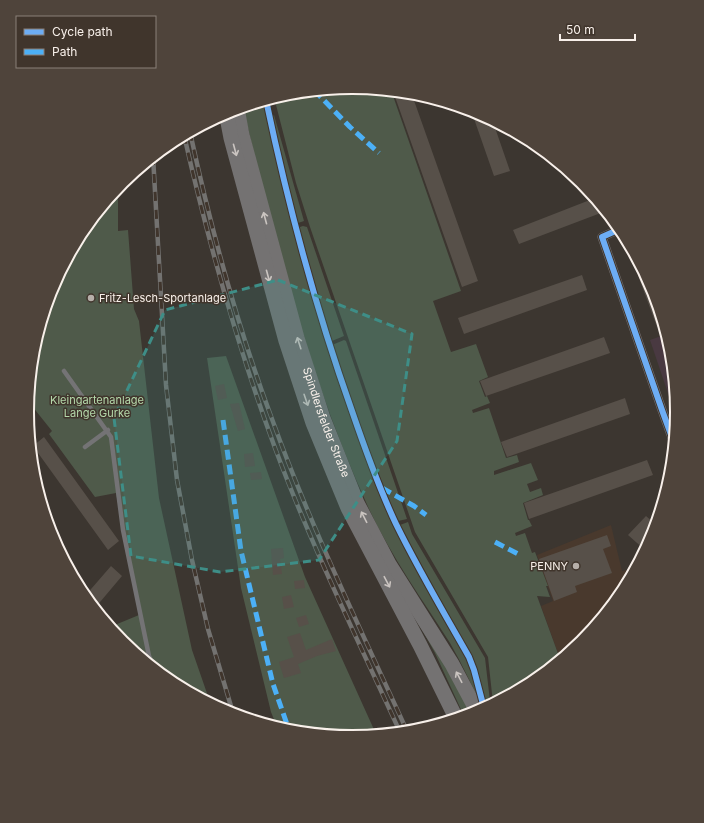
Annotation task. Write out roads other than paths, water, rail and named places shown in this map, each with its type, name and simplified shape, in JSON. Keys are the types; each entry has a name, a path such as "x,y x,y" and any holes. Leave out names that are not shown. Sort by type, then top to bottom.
{"highway":[{"name":"Spindlersfelder Straße","path":"238,115 242,135 297,338 323,418 357,503 388,564 452,664 474,705"},
{"name":"Spindlersfelder Straße","path":"227,119 231,138 286,341 314,423 348,508 420,645 454,713"}],"street":[{"path":"613,231 602,237 669,430"}],"lane":[{"path":"64,372 108,430 111,437 123,530 151,658"},
{"path":"85,447 108,430"}],"railway":[{"path":"191,137 216,241 236,312 259,384 287,459 319,537 404,725"},
{"path":"185,141 224,293 248,371 275,448 319,556 397,726"},
{"path":"153,163 166,385 177,480 192,560 208,629 231,705"}],"place":[{"name":"Fritz-Lesch-Sportanlage","path":"91,298"},
{"name":"PENNY","path":"576,566"}],"park label":[{"name":"Kleingartenanlage Lange Gurke","path":"97,406"}]}
